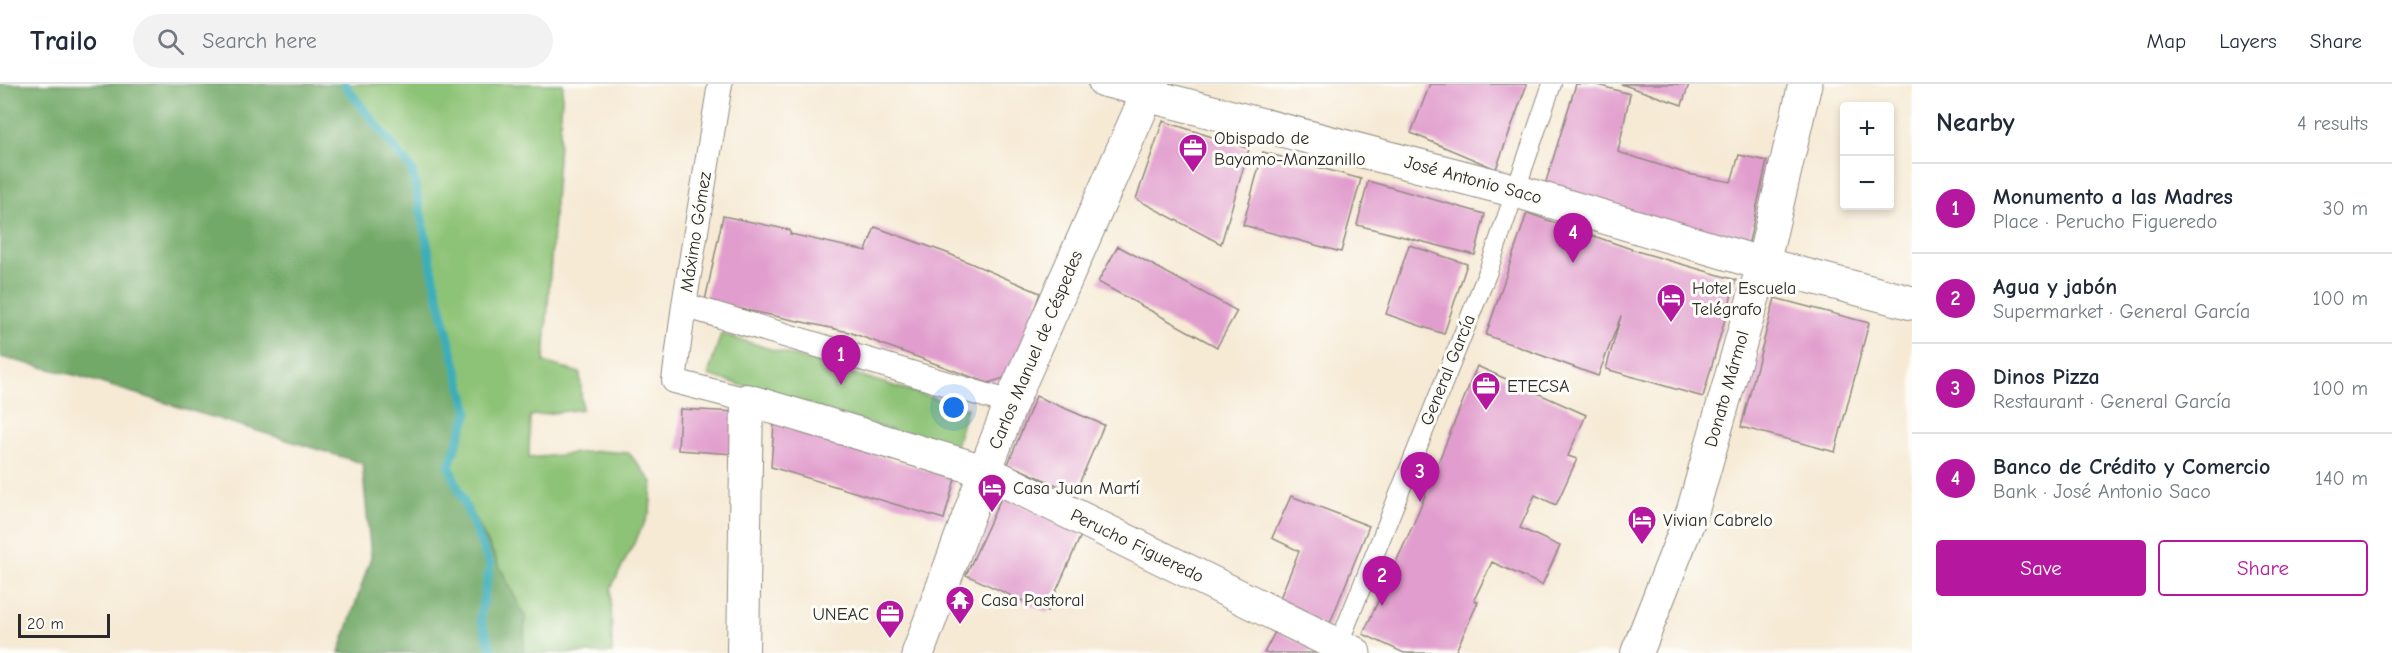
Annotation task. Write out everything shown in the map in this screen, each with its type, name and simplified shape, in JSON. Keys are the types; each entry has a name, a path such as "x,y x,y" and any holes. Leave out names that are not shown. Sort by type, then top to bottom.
{"main road":[{"name":"Donato Mármol","path":"1763,264 1805,84"},
{"name":"José Antonio Saco","path":"1149,89 1516,191 1763,264 1912,303"},
{"name":"Carlos Manuel de Céspedes","path":"985,471 1011,403 1149,89"},
{"name":"Perucho Figueredo","path":"985,471 1343,650"}],"street":[{"name":"Máximo Gómez","path":"674,381 720,84"},
{"name":"José Antonio Saco","path":"1101,84 1149,89"},
{"name":"General García","path":"1343,650 1487,274 1552,84"},
{"name":"Donato Mármol","path":"1637,653 1693,510 1763,264"},
{"path":"684,305 1011,403"},
{"name":"Perucho Figueredo","path":"674,381 747,400 985,471"},
{"path":"743,653 747,400"},
{"name":"Carlos Manuel de Céspedes","path":"918,653 985,471"}],"green space":[{"path":"0,84 344,84 412,170 438,297 468,412 449,466 525,617 523,653 339,653 371,557 362,463 78,376 0,357"},
{"path":"344,84 563,84 544,362 580,373 582,409 530,416 529,458 599,451 629,453 652,482 650,512 611,588 612,653 493,653 449,466 468,412 438,297 412,170"},
{"path":"721,334 967,408 955,449 708,375"}],"building":[{"path":"1430,84 1527,84 1496,169 1411,133"},
{"path":"1576,84 1594,84 1630,94 1618,152 1688,174 1731,182 1739,155 1767,161 1748,246 1544,188"},
{"path":"1621,84 1689,84 1682,105"},
{"name":"Obispado de Bayamo-Manzanillo","path":"1163,121 1249,149 1221,244 1136,199"},
{"path":"1263,152 1361,179 1341,252 1243,225"},
{"path":"1368,181 1485,214 1475,255 1357,225"},
{"path":"1527,213 1640,252 1736,280 1703,397 1606,369 1621,316 1598,376 1486,335"},
{"path":"723,216 790,230 790,234 866,251 875,227 947,253 1040,293 1011,376 988,383 849,332 705,301"},
{"path":"1409,245 1467,264 1444,334 1386,314"},
{"path":"1118,246 1237,311 1217,347 1098,282"},
{"path":"1775,298 1869,323 1835,452 1741,427"},
{"path":"1477,366 1586,415 1568,456 1577,459 1556,505 1535,495 1520,528 1560,546 1542,585 1492,562 1474,600 1478,602 1455,653 1404,653 1363,634 1413,525"},
{"path":"1036,396 1104,425 1075,493 1008,464"},
{"path":"680,409 737,412 734,454 678,450"},
{"path":"774,424 955,479 944,519 771,467"},
{"path":"1002,496 1082,533 1047,612 966,575"},
{"path":"1291,496 1369,526 1328,628 1278,603 1299,551 1272,538"},
{"path":"1276,630 1319,653 1264,653"}],"waterway":[{"path":"344,84 412,170 438,297 468,412 449,466 490,565 480,618 493,653"}],"place":[{"name":"Obispado de Bayamo-Manzanillo","path":"1193,174"},
{"name":"Banco de Crédito y Comercio","path":"1573,263"},
{"name":"Hotel Escuela Telégrafo","path":"1671,324"},
{"name":"Monumento a las Madres","path":"841,385"},
{"name":"ETECSA","path":"1486,412"},
{"name":"Dinos Pizza","path":"1420,502"},
{"name":"Casa Juan Martí","path":"992,514"},
{"name":"Vivian Cabrelo","path":"1642,546"},
{"name":"Agua y jabón","path":"1382,606"},
{"name":"Casa Pastoral","path":"960,626"},
{"name":"UNEAC","path":"890,640"}]}
